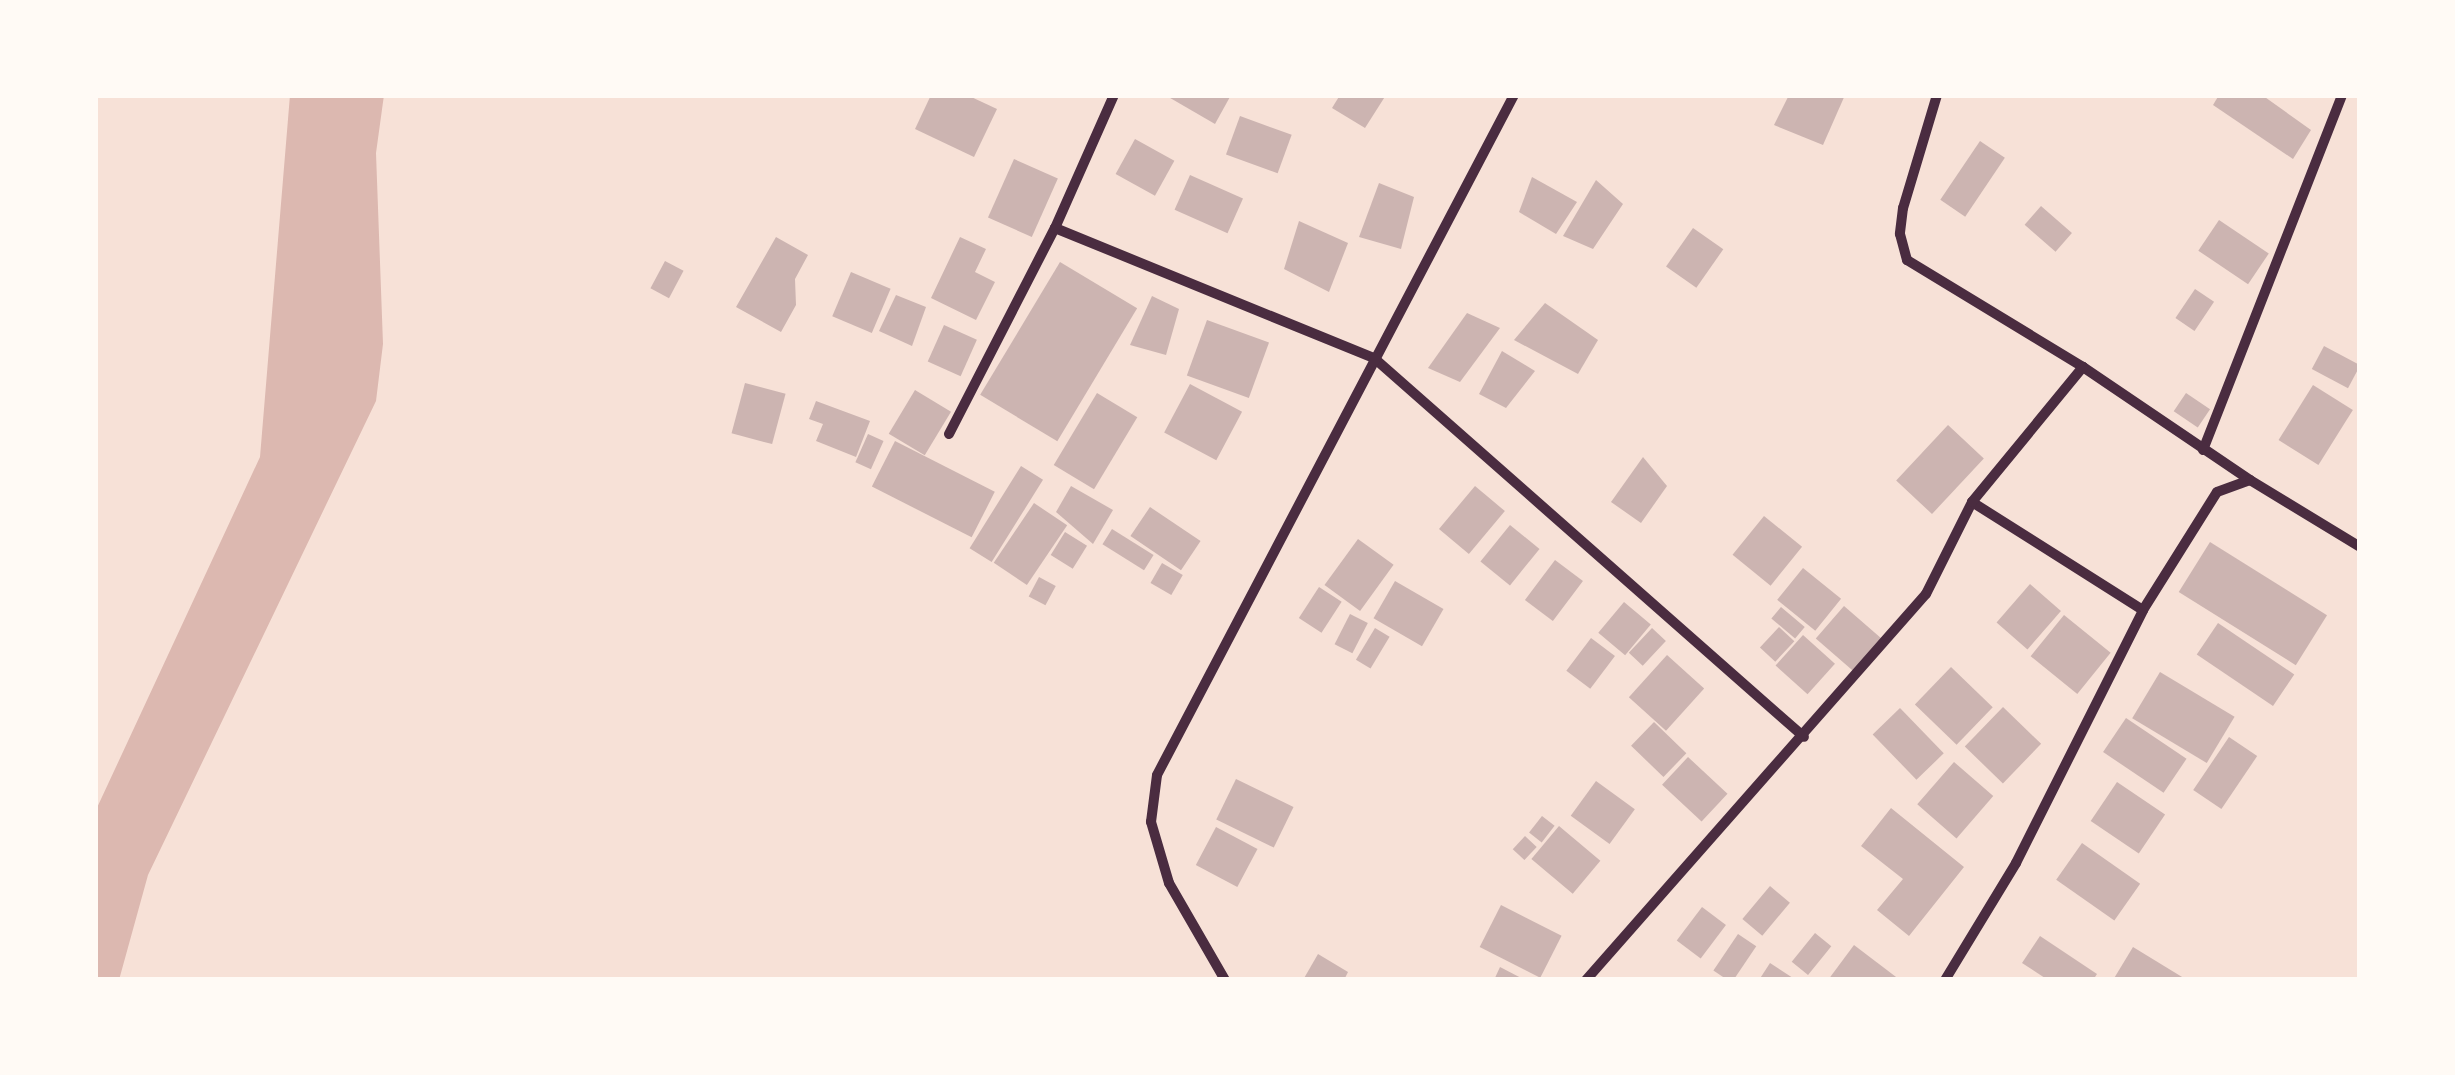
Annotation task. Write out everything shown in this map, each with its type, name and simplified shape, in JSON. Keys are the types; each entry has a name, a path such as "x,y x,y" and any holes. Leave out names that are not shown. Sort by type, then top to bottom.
{"street":[{"path":"949,434 1055,228 1114,95"},
{"path":"1225,980 1169,883 1151,822 1158,775 1514,95"},
{"path":"1937,95 1903,208 1900,234 1907,260 2083,367 2203,450 2360,547"},
{"path":"2203,450 2342,95"},
{"path":"1055,228 1374,358 1804,737"},
{"path":"1586,980 1926,594 1972,502 2083,367"},
{"path":"1945,980 2016,863 2143,610 2210,500 2232,483 2250,480"},
{"path":"1972,502 2143,610"}],"shaded area":[{"path":"290,95 384,95 376,153 383,344 376,401 148,875 119,980 95,980 95,812 260,457"}],"building":[{"path":"931,95 967,95 997,109 974,157 915,129"},
{"path":"1165,95 1231,95 1215,124"},
{"path":"1340,95 1386,95 1365,128 1332,108"},
{"path":"1789,95 1845,95 1823,145 1774,125"},
{"path":"2219,95 2262,95 2311,130 2293,159 2213,105"},
{"path":"1240,116 1292,135 1278,173 1226,155"},
{"path":"1135,139 1174,161 1155,196 1116,174"},
{"path":"1980,141 2005,158 1965,217 1940,200"},
{"path":"1014,159 1058,179 1032,237 988,217"},
{"path":"1190,175 1243,199 1228,233 1175,210"},
{"path":"1532,177 1577,202 1556,234 1519,212"},
{"path":"1596,180 1623,204 1593,249 1563,236"},
{"path":"1379,183 1414,197 1401,249 1359,237"},
{"path":"2041,206 2072,233 2056,252 2025,225"},
{"path":"2219,220 2269,254 2248,284 2198,251"},
{"path":"1299,221 1348,243 1329,292 1284,269"},
{"path":"1693,228 1723,249 1696,288 1666,267"},
{"path":"776,237 808,255 795,279 796,305 781,332 736,307"},
{"path":"960,237 986,249 975,272 995,282 976,320 931,298"},
{"path":"665,261 684,271 669,298 650,288"},
{"path":"1060,262 1137,308 1057,441 980,395"},
{"path":"851,272 891,289 872,333 832,316"},
{"path":"2195,289 2214,302 2194,331 2175,318"},
{"path":"896,295 926,307 912,346 879,331"},
{"path":"1152,296 1179,309 1166,355 1130,345"},
{"path":"1545,303 1598,340 1578,374 1514,340"},
{"path":"1467,313 1500,328 1460,382 1428,368"},
{"path":"1207,320 1269,343 1249,398 1187,375"},
{"path":"944,325 977,340 961,376 928,362"},
{"path":"2324,346 2360,365 2348,388 2312,369"},
{"path":"1502,351 1535,371 1506,408 1479,394"},
{"path":"745,383 786,394 772,444 732,433"},
{"path":"1190,384 1242,412 1216,460 1164,433"},
{"path":"2313,385 2353,410 2318,465 2279,440"},
{"path":"915,390 951,412 925,455 889,434"},
{"path":"1097,393 1137,417 1094,489 1054,465"},
{"path":"2186,393 2210,409 2198,427 2174,411"},
{"path":"816,401 870,421 856,457 816,441 823,424 809,419"},
{"path":"1948,425 1984,458 1932,514 1896,481"},
{"path":"868,434 884,441 871,469 855,462"},
{"path":"895,441 995,492 972,537 872,486"},
{"path":"1643,457 1667,486 1641,523 1611,502"},
{"path":"1021,466 1043,480 992,562 970,548"},
{"path":"1071,486 1113,510 1093,544 1056,512"},
{"path":"1475,486 1505,511 1469,554 1439,529"},
{"path":"1034,503 1067,525 1027,585 994,563"},
{"path":"1150,507 1201,541 1181,570 1130,536"},
{"path":"1764,516 1802,547 1771,586 1733,555"},
{"path":"1510,525 1540,549 1510,585 1480,562"},
{"path":"1112,529 1154,555 1144,570 1102,544"},
{"path":"1065,532 1087,546 1073,569 1051,555"},
{"path":"1358,539 1394,565 1360,611 1324,585"},
{"path":"2210,542 2327,615 2296,665 2179,592"},
{"path":"1555,560 1583,581 1553,621 1525,600"},
{"path":"1162,563 1183,575 1171,595 1150,583"},
{"path":"1803,568 1841,599 1815,631 1777,600"},
{"path":"1039,577 1056,586 1045,605 1029,596"},
{"path":"1395,581 1443,609 1422,646 1374,618"},
{"path":"2030,584 2061,611 2027,649 1997,622"},
{"path":"1319,587 1342,602 1321,633 1299,618"},
{"path":"1624,602 1651,624 1625,655 1598,633"},
{"path":"1844,606 1882,639 1854,671 1816,638"},
{"path":"1781,607 1805,627 1795,638 1771,618"},
{"path":"1350,614 1368,623 1352,653 1335,644"},
{"path":"2064,615 2111,653 2077,694 2031,656"},
{"path":"2218,623 2294,674 2273,706 2197,655"},
{"path":"1779,627 1794,641 1775,662 1760,647"},
{"path":"1375,628 1390,637 1371,668 1356,660"},
{"path":"1652,628 1666,641 1643,666 1629,653"},
{"path":"1803,635 1835,664 1808,694 1776,665"},
{"path":"1591,638 1615,656 1590,689 1566,671"},
{"path":"1667,655 1704,688 1666,731 1629,697"},
{"path":"1951,667 1993,707 1957,745 1915,704"},
{"path":"2160,672 2235,717 2207,763 2132,718"},
{"path":"2003,707 2041,744 2003,783 1965,747"},
{"path":"1900,708 1944,753 1916,780 1873,734"},
{"path":"2126,718 2187,759 2164,793 2103,752"},
{"path":"1654,722 1686,753 1663,777 1631,746"},
{"path":"2229,737 2257,756 2221,809 2193,790"},
{"path":"1688,757 1727,794 1702,822 1662,785"},
{"path":"1954,762 1993,796 1957,838 1917,804"},
{"path":"1236,779 1294,807 1274,848 1216,819"},
{"path":"1596,781 1635,809 1610,844 1571,816"},
{"path":"2117,782 2165,814 2139,853 2091,821"},
{"path":"1891,808 1964,867 1909,936 1877,910 1903,879 1861,846"},
{"path":"1542,816 1555,826 1542,842 1529,833"},
{"path":"1559,826 1600,861 1573,894 1531,859"},
{"path":"1216,827 1257,849 1237,887 1196,865"},
{"path":"1525,836 1537,847 1524,860 1513,849"},
{"path":"2082,843 2140,884 2114,921 2056,880"},
{"path":"1770,886 1790,903 1762,936 1742,919"},
{"path":"1501,905 1562,936 1540,978 1480,947"},
{"path":"1702,907 1726,925 1701,959 1677,941"},
{"path":"1815,933 1831,946 1808,975 1792,962"},
{"path":"1738,934 1756,946 1734,980 1713,970"},
{"path":"2040,936 2097,974 2093,980 2048,980 2022,963"},
{"path":"1854,945 1900,980 1828,980"},
{"path":"2133,947 2187,980 2113,980"},
{"path":"1318,954 1348,972 1344,980 1303,980"},
{"path":"1770,963 1796,980 1759,980"},
{"path":"1500,967 1525,980 1494,980"}]}
